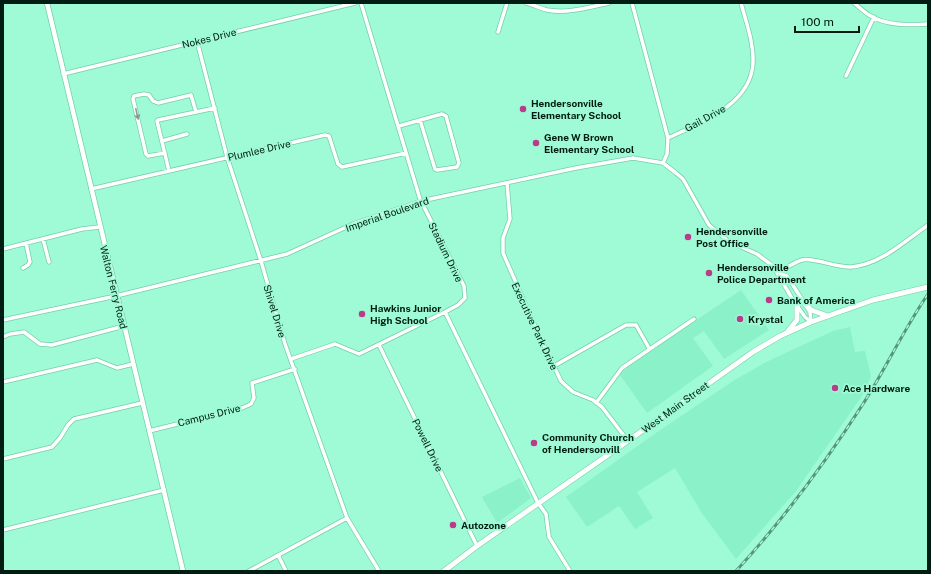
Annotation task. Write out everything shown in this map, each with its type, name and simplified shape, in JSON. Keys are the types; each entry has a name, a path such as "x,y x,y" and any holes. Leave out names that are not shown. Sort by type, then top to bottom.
{"main road":[{"name":"West Main Street","path":"444,571 745,356 788,332 812,322 874,300 928,287"},
{"path":"805,304 811,310 828,316"},
{"path":"788,332 797,320 797,305"}],"street":[{"name":"Walton Ferry Road","path":"47,3 183,571"},
{"name":"Nokes Drive","path":"64,74 355,3"},
{"name":"Stadium Drive","path":"361,3 421,200 464,286 465,298 445,312"},
{"path":"498,32 507,3"},
{"path":"526,3 548,10 592,7 610,3"},
{"path":"632,3 668,138 667,154 663,163"},
{"name":"Gail Drive","path":"668,138 730,105 749,79 753,62 752,45 741,3"},
{"path":"854,3 870,15 884,21 904,24 928,24"},
{"path":"846,76 874,17"},
{"name":"Shivel Drive","path":"197,41 228,158 291,359 347,518 379,571"},
{"path":"165,153 148,156 146,154 133,99 134,96 144,94 149,95 153,101 158,103 191,95 196,112"},
{"path":"169,171 157,121 215,108"},
{"path":"399,126 420,120 442,114 446,116 459,163 457,167 435,169 420,120"},
{"path":"162,141 186,134"},
{"name":"Plumlee Drive","path":"91,189 325,135 329,136 338,164 342,167 406,153"},
{"name":"Imperial Boulevard","path":"3,320 116,296 287,254 353,224 421,200 633,158 663,163 683,179 709,225 721,236 739,247 762,257 773,266 782,283 797,305 805,316 812,322"},
{"name":"Executive Park Drive","path":"507,182 510,219 503,238 502,248 504,257 561,381 573,392 602,407 628,441"},
{"path":"778,273 802,260 850,267 870,263 888,253 928,225"},
{"path":"3,249 82,229 100,227"},
{"path":"43,239 49,262"},
{"path":"23,268 30,262 26,243"},
{"name":"Imperial Boulevard","path":"778,273 787,276 810,312 812,322"},
{"path":"291,359 335,344 359,354 445,312 538,503 546,514 549,537 570,571"},
{"path":"596,403 622,368 649,348 694,319"},
{"path":"554,366 626,325 636,325 649,348"},
{"path":"3,337 10,334 24,332 40,344 52,345 124,326"},
{"name":"Powell Drive","path":"378,345 477,546"},
{"path":"3,382 98,360 117,368 133,364"},
{"name":"Campus Drive","path":"149,430 242,408 251,404 254,398 252,383 295,369"},
{"path":"3,459 52,447 74,419 142,403"},
{"path":"3,530 164,490"},
{"path":"249,571 347,518"},
{"path":"278,555 286,571"}],"shaded area":[{"path":"741,290 769,330 724,359 704,331 693,338 713,366 647,413 620,375 627,367"},
{"path":"850,327 855,352 865,351 871,376 864,393 796,491 736,559 701,512 675,468 637,492 653,518 635,529 619,506 587,527 566,497 653,435 733,381 766,362 833,331"},
{"path":"520,478 531,498 497,523 482,497"}],"railway":[{"path":"736,571 787,511 834,448 871,390 928,294"}],"place":[{"name":"Hendersonville Elementary School","path":"523,109"},
{"name":"Gene W Brown Elementary School","path":"536,143"},
{"name":"Hendersonville Post Office","path":"688,237"},
{"name":"Hendersonville Police Department","path":"709,273"},
{"name":"Bank of America","path":"769,300"},
{"name":"Hawkins Junior High School","path":"362,314"},
{"name":"Krystal","path":"740,319"},
{"name":"Ace Hardware","path":"835,388"},
{"name":"Community Church of Hendersonvill","path":"534,443"},
{"name":"Autozone","path":"453,525"}]}
